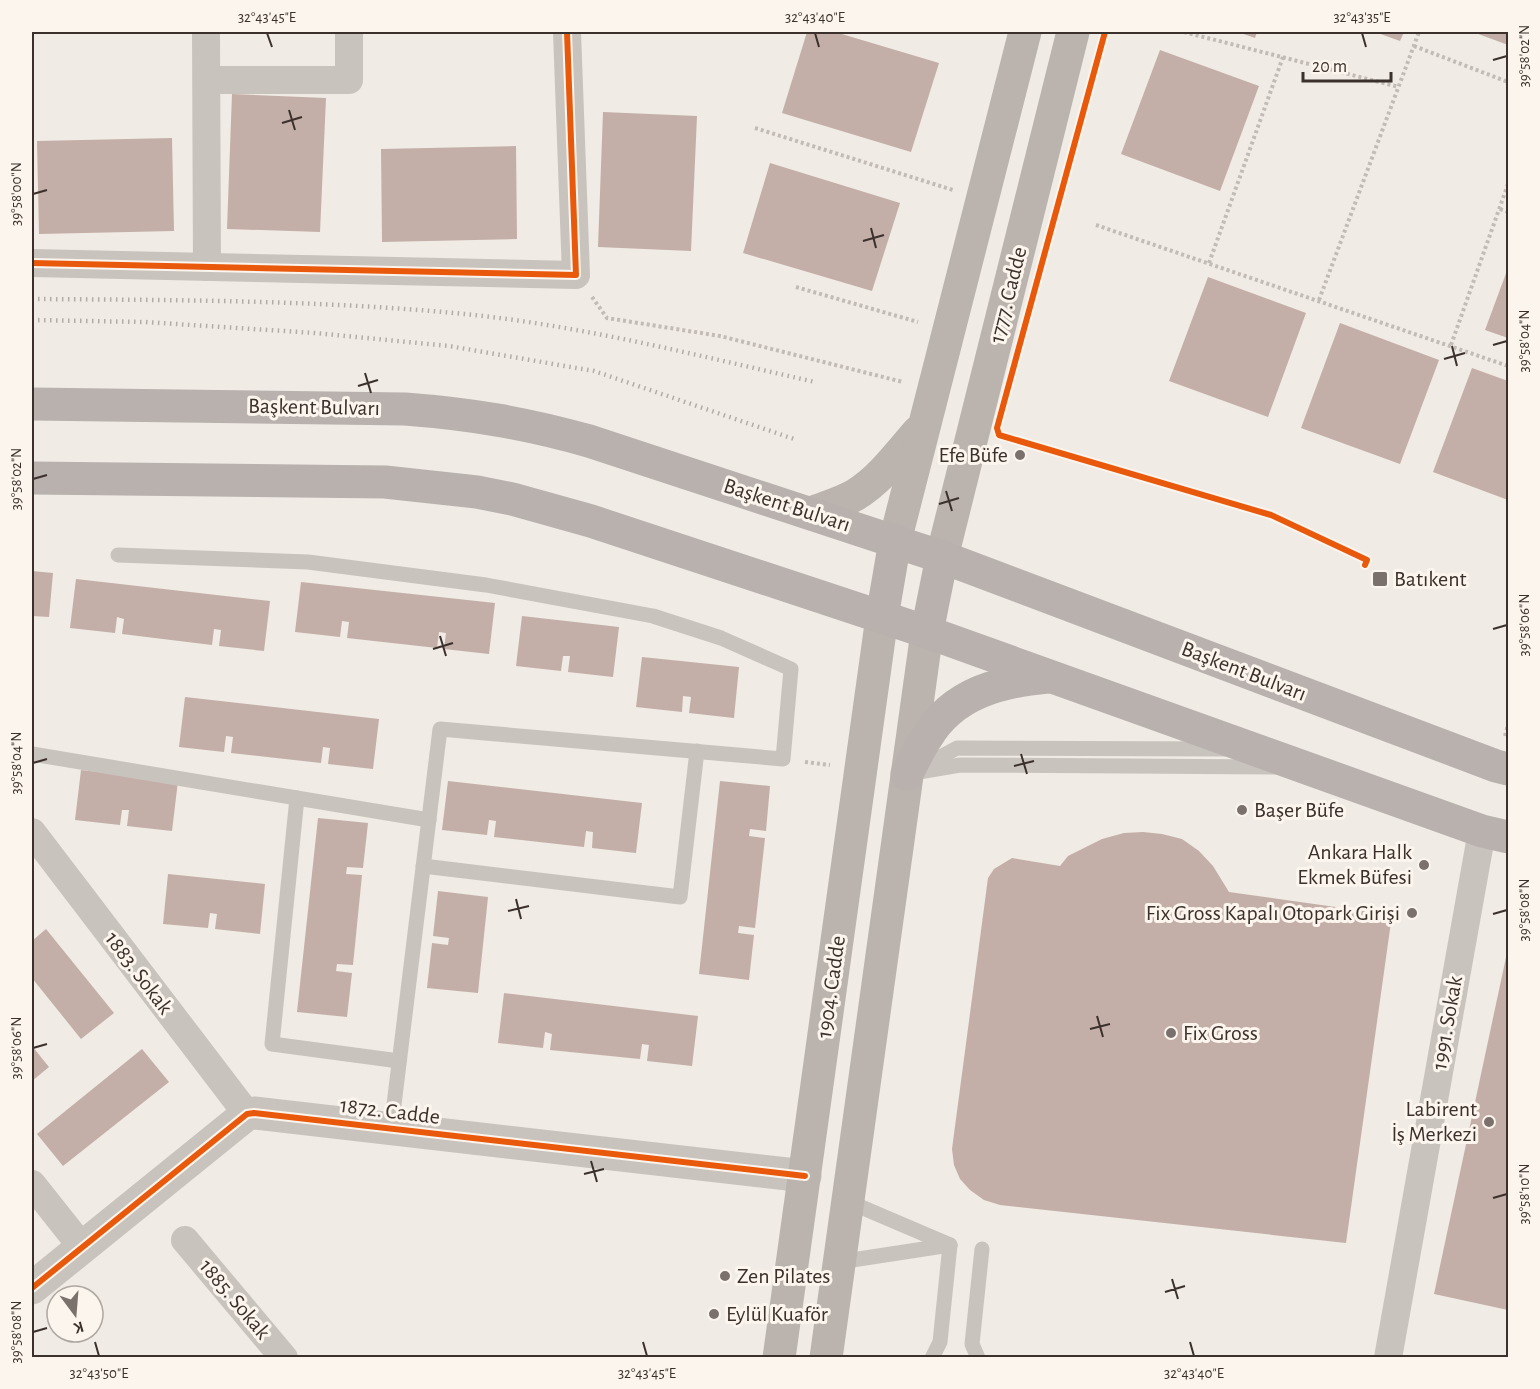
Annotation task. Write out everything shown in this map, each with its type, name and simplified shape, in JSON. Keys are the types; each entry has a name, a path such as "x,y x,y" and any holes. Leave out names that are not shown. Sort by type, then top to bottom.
{"main road":[{"path":"882,617 895,541 923,426 1025,32"},
{"name":"1777. Cadde","path":"942,557 1073,32"},
{"name":"Başkent Bulvarı","path":"32,404 405,409 459,413 506,420 589,441 942,557 1509,769"},
{"path":"811,513 837,504 856,494 887,468 923,426"},
{"path":"32,478 385,482 477,492 550,508 927,632 1495,834"},
{"path":"927,632 942,557"},
{"name":"1904. Cadde","path":"780,1358 882,617"},
{"name":"1904. Cadde","path":"826,1358 927,632"},
{"path":"907,774 927,737 940,719 958,702 989,687 1019,679 1051,676"}],"street":[{"path":"206,32 207,267"},
{"path":"207,80 349,80 350,32"},
{"path":"32,263 576,275 567,32"},
{"name":"1883. Sokak","path":"32,832 247,1114"},
{"name":"1991. Sokak","path":"1394,1356 1495,834"},
{"path":"32,1288 247,1114"},
{"name":"1872. Cadde","path":"247,1114 805,1176"},
{"path":"32,1184 82,1247"},
{"name":"1885. Sokak","path":"185,1240 284,1358"}],"lane":[{"path":"118,555 308,562 486,585 652,616 721,638 791,669 783,759 441,729 391,1129"},
{"path":"907,774 957,748 1256,750"},
{"path":"423,866 680,897 697,751"},
{"path":"32,754 429,820"},
{"path":"907,774 960,765 1305,767"},
{"path":"297,798 272,1044 399,1061"},
{"path":"847,1201 950,1245"},
{"path":"839,1262 950,1245"},
{"path":"932,1358 940,1342 950,1245"},
{"path":"978,1358 972,1344 982,1249"}],"path":[{"path":"1184,32 1399,87"},
{"path":"1319,300 1419,32"},
{"path":"1413,46 1509,82"},
{"path":"1209,263 1283,57"},
{"path":"755,128 982,199"},
{"path":"1451,345 1509,184"},
{"path":"1500,209 1509,212"},
{"path":"1096,225 1509,366"},
{"path":"576,275 607,318 720,336 932,390"},
{"path":"796,288 948,330"},
{"path":"783,759 861,769"}],"building":[{"path":"807,32 835,32 939,63 911,152 782,113"},
{"path":"1238,32 1257,32 1255,38"},
{"path":"1375,32 1404,32 1400,41"},
{"path":"1473,32 1508,32 1508,45"},
{"path":"1160,50 1259,86 1220,191 1121,154"},
{"path":"232,94 326,98 320,232 227,229"},
{"path":"603,112 697,116 691,251 598,247"},
{"path":"172,138 174,231 39,234 37,141"},
{"path":"516,146 517,239 382,242 381,149"},
{"path":"770,163 900,203 872,291 743,253"},
{"path":"1508,268 1508,338 1485,330"},
{"path":"1208,277 1306,313 1268,417 1169,381"},
{"path":"1340,323 1439,360 1400,464 1301,428"},
{"path":"1472,368 1508,381 1508,500 1433,472"},
{"path":"32,571 53,573 49,617 32,616"},
{"path":"76,579 270,601 264,651 219,646 221,630 214,629 212,645 122,634 124,619 117,617 115,633 70,628"},
{"path":"301,582 495,603 489,654 444,649 446,633 439,632 437,648 347,638 349,622 342,621 340,637 295,632"},
{"path":"522,616 619,627 613,677 568,672 570,656 563,656 561,671 516,666"},
{"path":"642,657 739,667 734,718 689,713 691,697 683,696 682,712 636,707"},
{"path":"185,697 379,719 373,769 328,764 330,748 323,747 321,763 231,753 233,737 226,736 224,752 179,747"},
{"path":"81,770 178,781 172,831 127,826 129,810 122,810 120,825 75,820"},
{"path":"448,781 642,803 636,853 592,848 593,832 586,831 584,847 494,837 496,821 489,820 487,835 442,830"},
{"path":"720,781 770,786 766,831 750,829 749,836 765,838 755,928 739,926 738,933 754,935 749,980 699,974"},
{"path":"318,818 368,823 363,868 347,867 346,874 362,875 353,965 337,964 336,971 352,973 347,1017 297,1012"},
{"name":"Fix Gross","path":"1143,832 1182,839 1199,851 1213,866 1229,892 1392,915 1346,1243 1000,1205 984,1200 960,1179 954,1165 952,1149 988,878 994,869 1012,858 1060,866 1068,856 1102,839 1124,833"},
{"path":"168,874 265,884 260,934 215,929 217,914 210,913 208,928 163,924"},
{"path":"438,891 488,897 478,993 427,988 432,943 448,945 449,938 433,936"},
{"path":"46,929 114,1013 81,1039 32,978 32,941"},
{"name":"Labirent İş Merkezi","path":"1508,948 1508,1310 1434,1294"},
{"path":"504,993 698,1016 692,1066 647,1061 649,1045 642,1044 640,1059 550,1050 552,1034 545,1032 543,1048 498,1043"},
{"path":"32,1046 49,1067 32,1081"},
{"path":"142,1049 169,1082 63,1166 37,1134"}],"railway":[{"path":"32,299 296,303 454,313 590,333 815,382"},
{"path":"32,320 145,322 315,333 449,346 594,371 797,440"}],"cycle path":[{"path":"32,263 576,275 567,32"},
{"path":"1105,32 997,428 999,435 1271,515 1367,560 1365,565"},
{"path":"32,1288 247,1114 805,1176"}],"place":[{"name":"Efe Büfe","path":"1020,455"},
{"name":"Batıkent","path":"1380,579"},
{"name":"Başer Büfe","path":"1242,810"},
{"name":"Ankara Halk Ekmek Büfesi","path":"1424,865"},
{"name":"Fix Gross Kapalı Otopark Girişi","path":"1412,913"},
{"name":"Fix Gross","path":"1171,1033"},
{"name":"Labirent İş Merkezi","path":"1489,1122"},
{"name":"Zen Pilates","path":"725,1276"},
{"name":"Eylül Kuaför","path":"714,1314"}]}
